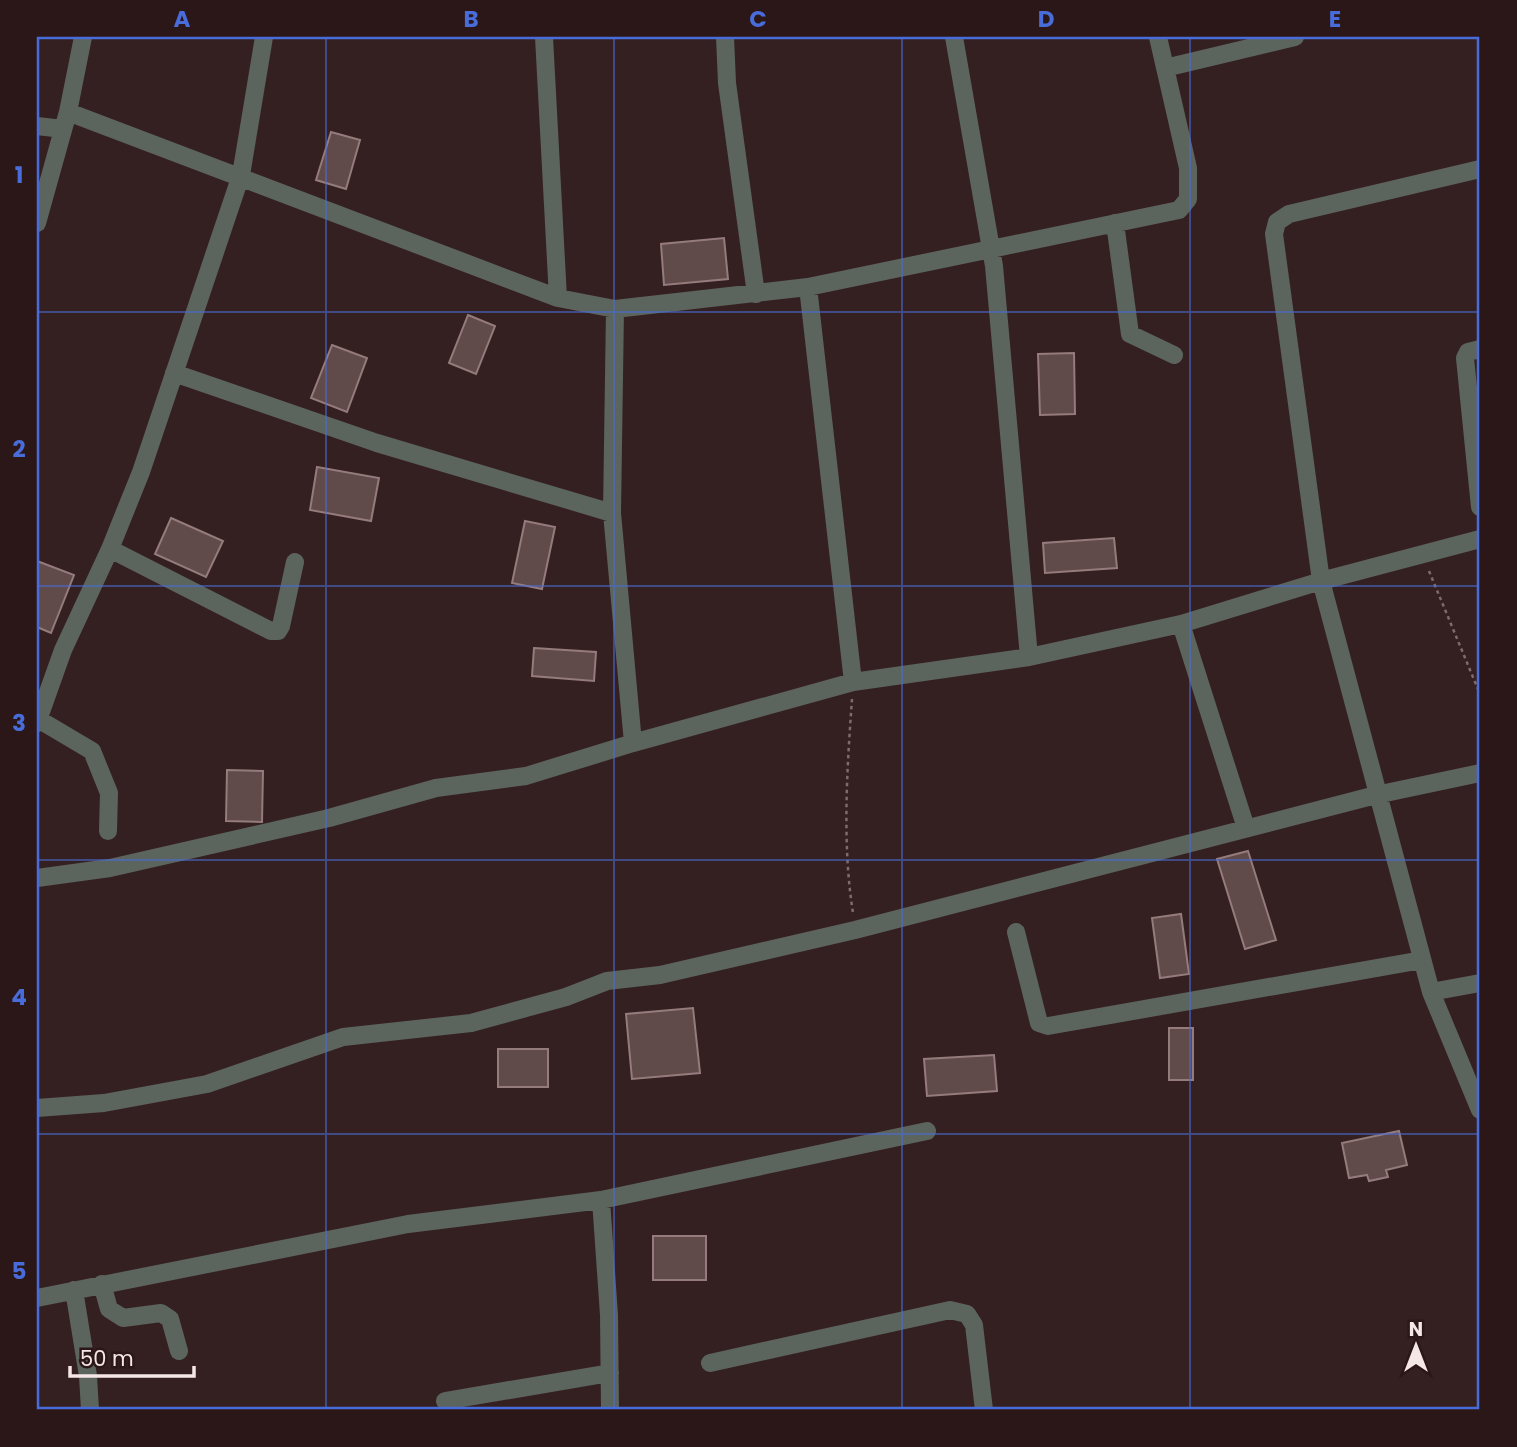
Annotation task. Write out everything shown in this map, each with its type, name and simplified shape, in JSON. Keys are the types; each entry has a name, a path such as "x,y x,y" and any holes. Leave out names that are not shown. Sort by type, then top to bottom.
{"street":[{"path":"37,223 66,120 83,37"},
{"path":"108,831 109,793 92,751 38,721 64,650 110,549 141,472 241,175 264,37"},
{"path":"544,37 558,298"},
{"path":"725,37 727,83 756,294"},
{"path":"954,37 990,250 1029,657"},
{"path":"37,125 66,120 241,175 558,298 615,309 808,287 1179,210 1188,199 1188,168 1158,37"},
{"path":"1165,68 1295,37"},
{"path":"1480,169 1289,214 1277,222 1274,234 1321,581 1376,795 1431,992 1480,1110"},
{"path":"1115,223 1130,334 1174,355"},
{"path":"808,287 853,682"},
{"path":"615,309 612,513 633,743"},
{"path":"1480,349 1468,352 1465,358 1480,507"},
{"path":"174,373 377,443 612,513"},
{"path":"37,878 110,868 329,818 436,788 526,776 633,743 853,682 1029,657 1181,624 1321,581 1480,539"},
{"path":"110,549 271,631 278,631 281,626 295,562"},
{"path":"1181,624 1246,828"},
{"path":"37,1108 104,1103 207,1084 343,1037 471,1023 566,997 607,981 660,975 855,930 1376,795 1480,774"},
{"path":"1016,932 1039,1023 1048,1026 1422,960"},
{"path":"1431,992 1480,983"},
{"path":"37,1298 408,1224 601,1200 928,1131"},
{"path":"601,1200 609,1315 610,1410"},
{"path":"102,1284 109,1309 124,1318 161,1313 170,1319 179,1351"},
{"path":"74,1290 88,1376 90,1410"},
{"path":"710,1363 950,1310 967,1314 974,1325 984,1410"},
{"path":"445,1401 610,1373"}],"path":[{"path":"1423,555 1480,694"},
{"path":"853,682 848,754 849,885 855,930"}],"building":[{"path":"331,132 360,140 346,189 316,180"},
{"path":"724,238 728,279 664,285 661,244"},
{"path":"468,315 495,326 476,374 449,363"},
{"path":"332,345 367,358 347,412 311,398"},
{"path":"1074,353 1075,414 1040,415 1038,354"},
{"path":"317,467 379,478 371,521 310,510"},
{"path":"171,518 223,541 206,577 155,554"},
{"path":"525,521 555,527 542,589 512,583"},
{"path":"1114,538 1117,568 1045,573 1043,543"},
{"path":"37,561 74,575 51,633 37,627"},
{"path":"534,648 596,652 594,681 532,676"},
{"path":"227,770 263,771 262,822 226,821"},
{"path":"1248,851 1276,940 1245,949 1217,859"},
{"path":"1181,914 1189,974 1160,978 1152,918"},
{"path":"693,1008 700,1073 632,1079 626,1014"},
{"path":"1169,1028 1193,1028 1193,1080 1169,1080"},
{"path":"498,1049 548,1049 548,1087 498,1087"},
{"path":"994,1055 997,1091 927,1096 924,1059"},
{"path":"1399,1131 1407,1165 1386,1170 1388,1177 1369,1181 1367,1175 1349,1178 1342,1143"},
{"path":"653,1236 706,1236 706,1280 653,1280"}]}
